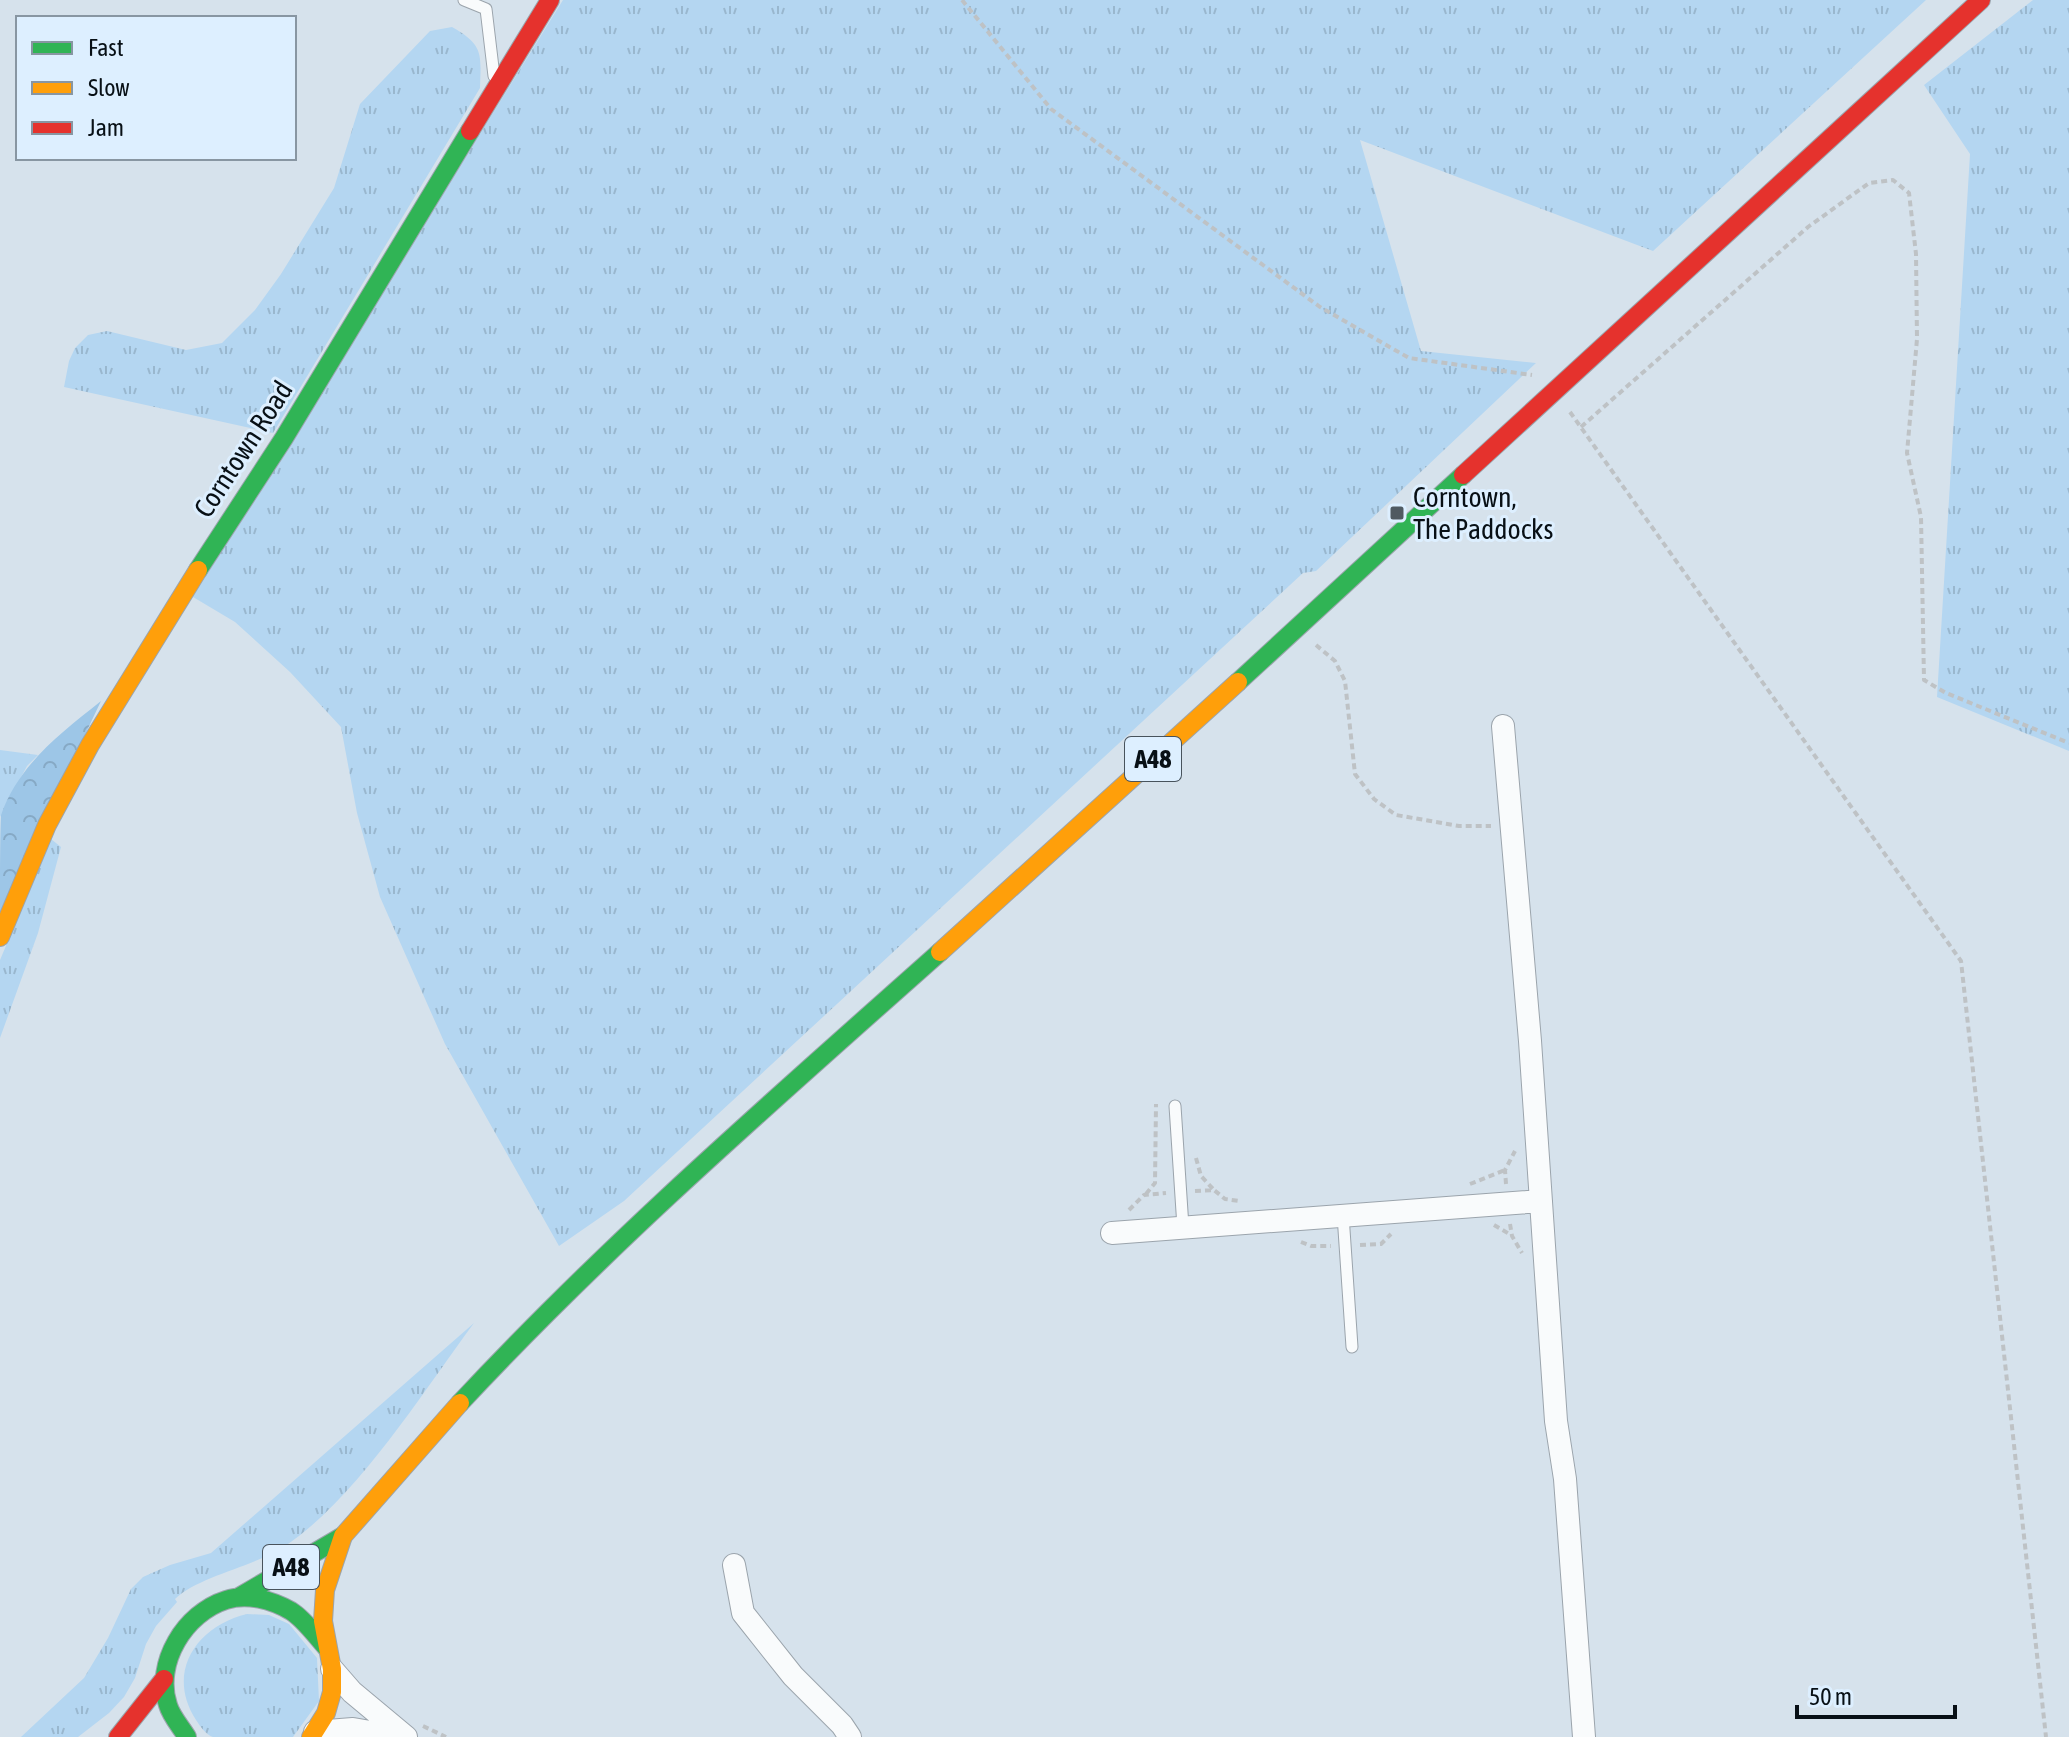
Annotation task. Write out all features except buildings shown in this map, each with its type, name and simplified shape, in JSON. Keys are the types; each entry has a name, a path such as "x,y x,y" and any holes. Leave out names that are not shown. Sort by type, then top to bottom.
{"main road":[{"name":"Corntown Road","path":"0,937 47,825 90,745 173,608 284,438 550,0"},
{"name":"A48","path":"239,1597 343,1536 453,1410 592,1267 702,1164 1047,857 1981,0"},
{"name":"A48","path":"313,1735 326,1713 332,1692 332,1669 323,1621 325,1590 343,1536"},
{"name":"A48","path":"118,1737 164,1679 168,1655 179,1633 195,1615 215,1603 239,1597 265,1598 291,1607 311,1624 326,1647"},
{"path":"164,1679 168,1704 179,1728 187,1737"}],"street":[{"path":"1503,726 1556,1421 1565,1479 1584,1737"},
{"path":"1112,1233 1541,1201"},
{"path":"734,1565 743,1613 793,1676 850,1737"},
{"path":"332,1669 352,1692 406,1737"},
{"path":"313,1735 353,1729 399,1737"}],"lane":[{"path":"464,0 486,9 496,93"},
{"path":"1175,1106 1183,1227"},
{"path":"1343,1215 1352,1347"}],"path":[{"path":"962,0 1051,109 1320,307 1409,358 1533,375 1581,427 1961,961 2046,1737"},
{"path":"1581,427 1808,227 1869,183 1893,180 1909,193 1916,254 1917,339 1907,453 1921,517 1924,680 1946,693 2069,743"},
{"path":"1308,637 1335,661 1345,681 1355,774 1374,799 1396,815 1459,826 1493,826"},
{"path":"1121,1212 1133,1208 1155,1183 1156,1104"},
{"path":"1195,1155 1201,1176 1214,1190 1225,1199 1249,1202"},
{"path":"1464,1187 1505,1170"},
{"path":"1144,1195 1214,1190"},
{"path":"423,1737 419,1724 446,1737"}],"green space":[{"path":"563,0 1926,0 1653,251 1360,140 1421,351 1536,363 1316,571 1303,573 624,1201 559,1246 445,1044 380,897 357,813 341,727 290,672 235,622 193,597"},
{"path":"2033,0 2069,0 2069,751 1937,697 1970,154 1924,85"},
{"path":"452,27 475,45 481,67 480,88 273,433 64,387 75,348 88,335 107,331 186,350 222,343 255,310 334,188 360,104 430,31"},
{"path":"101,701 0,914 1,815 9,797 43,751"},
{"path":"0,750 38,755 27,766 0,817"},
{"path":"51,839 61,847 38,933 0,1038 0,960"},
{"path":"474,1323 387,1443 338,1501 312,1526 272,1553 198,1584 175,1599 177,1602 156,1626 146,1644 135,1678 124,1697 109,1713 78,1737 21,1737 84,1678 108,1638 131,1589 143,1577 211,1553"},
{"path":"247,1614 269,1615 289,1624 317,1658 319,1701 293,1737 213,1737 199,1725 187,1702 185,1669 191,1654 214,1629"}],"traffic: fast":[{"path":"198,570 284,438 470,131"},
{"path":"1238,682 1463,475"},
{"path":"460,1403 635,1228 940,952"},
{"path":"239,1597 343,1536"},
{"path":"187,1737 168,1705 165,1673 176,1642 186,1628 211,1607 242,1597 276,1604 301,1618 326,1647"}],"traffic: slow":[{"path":"0,937 47,825 90,745 198,570"},
{"path":"940,952 1238,682"},
{"path":"311,1737 326,1713 332,1692 332,1669 323,1621 325,1590 343,1536 460,1403"}],"traffic: jam":[{"path":"470,131 550,0"},
{"path":"1463,475 1981,0"},
{"path":"118,1737 164,1679"}],"place":[{"name":"Corntown, The Paddocks","path":"1397,513"}]}
